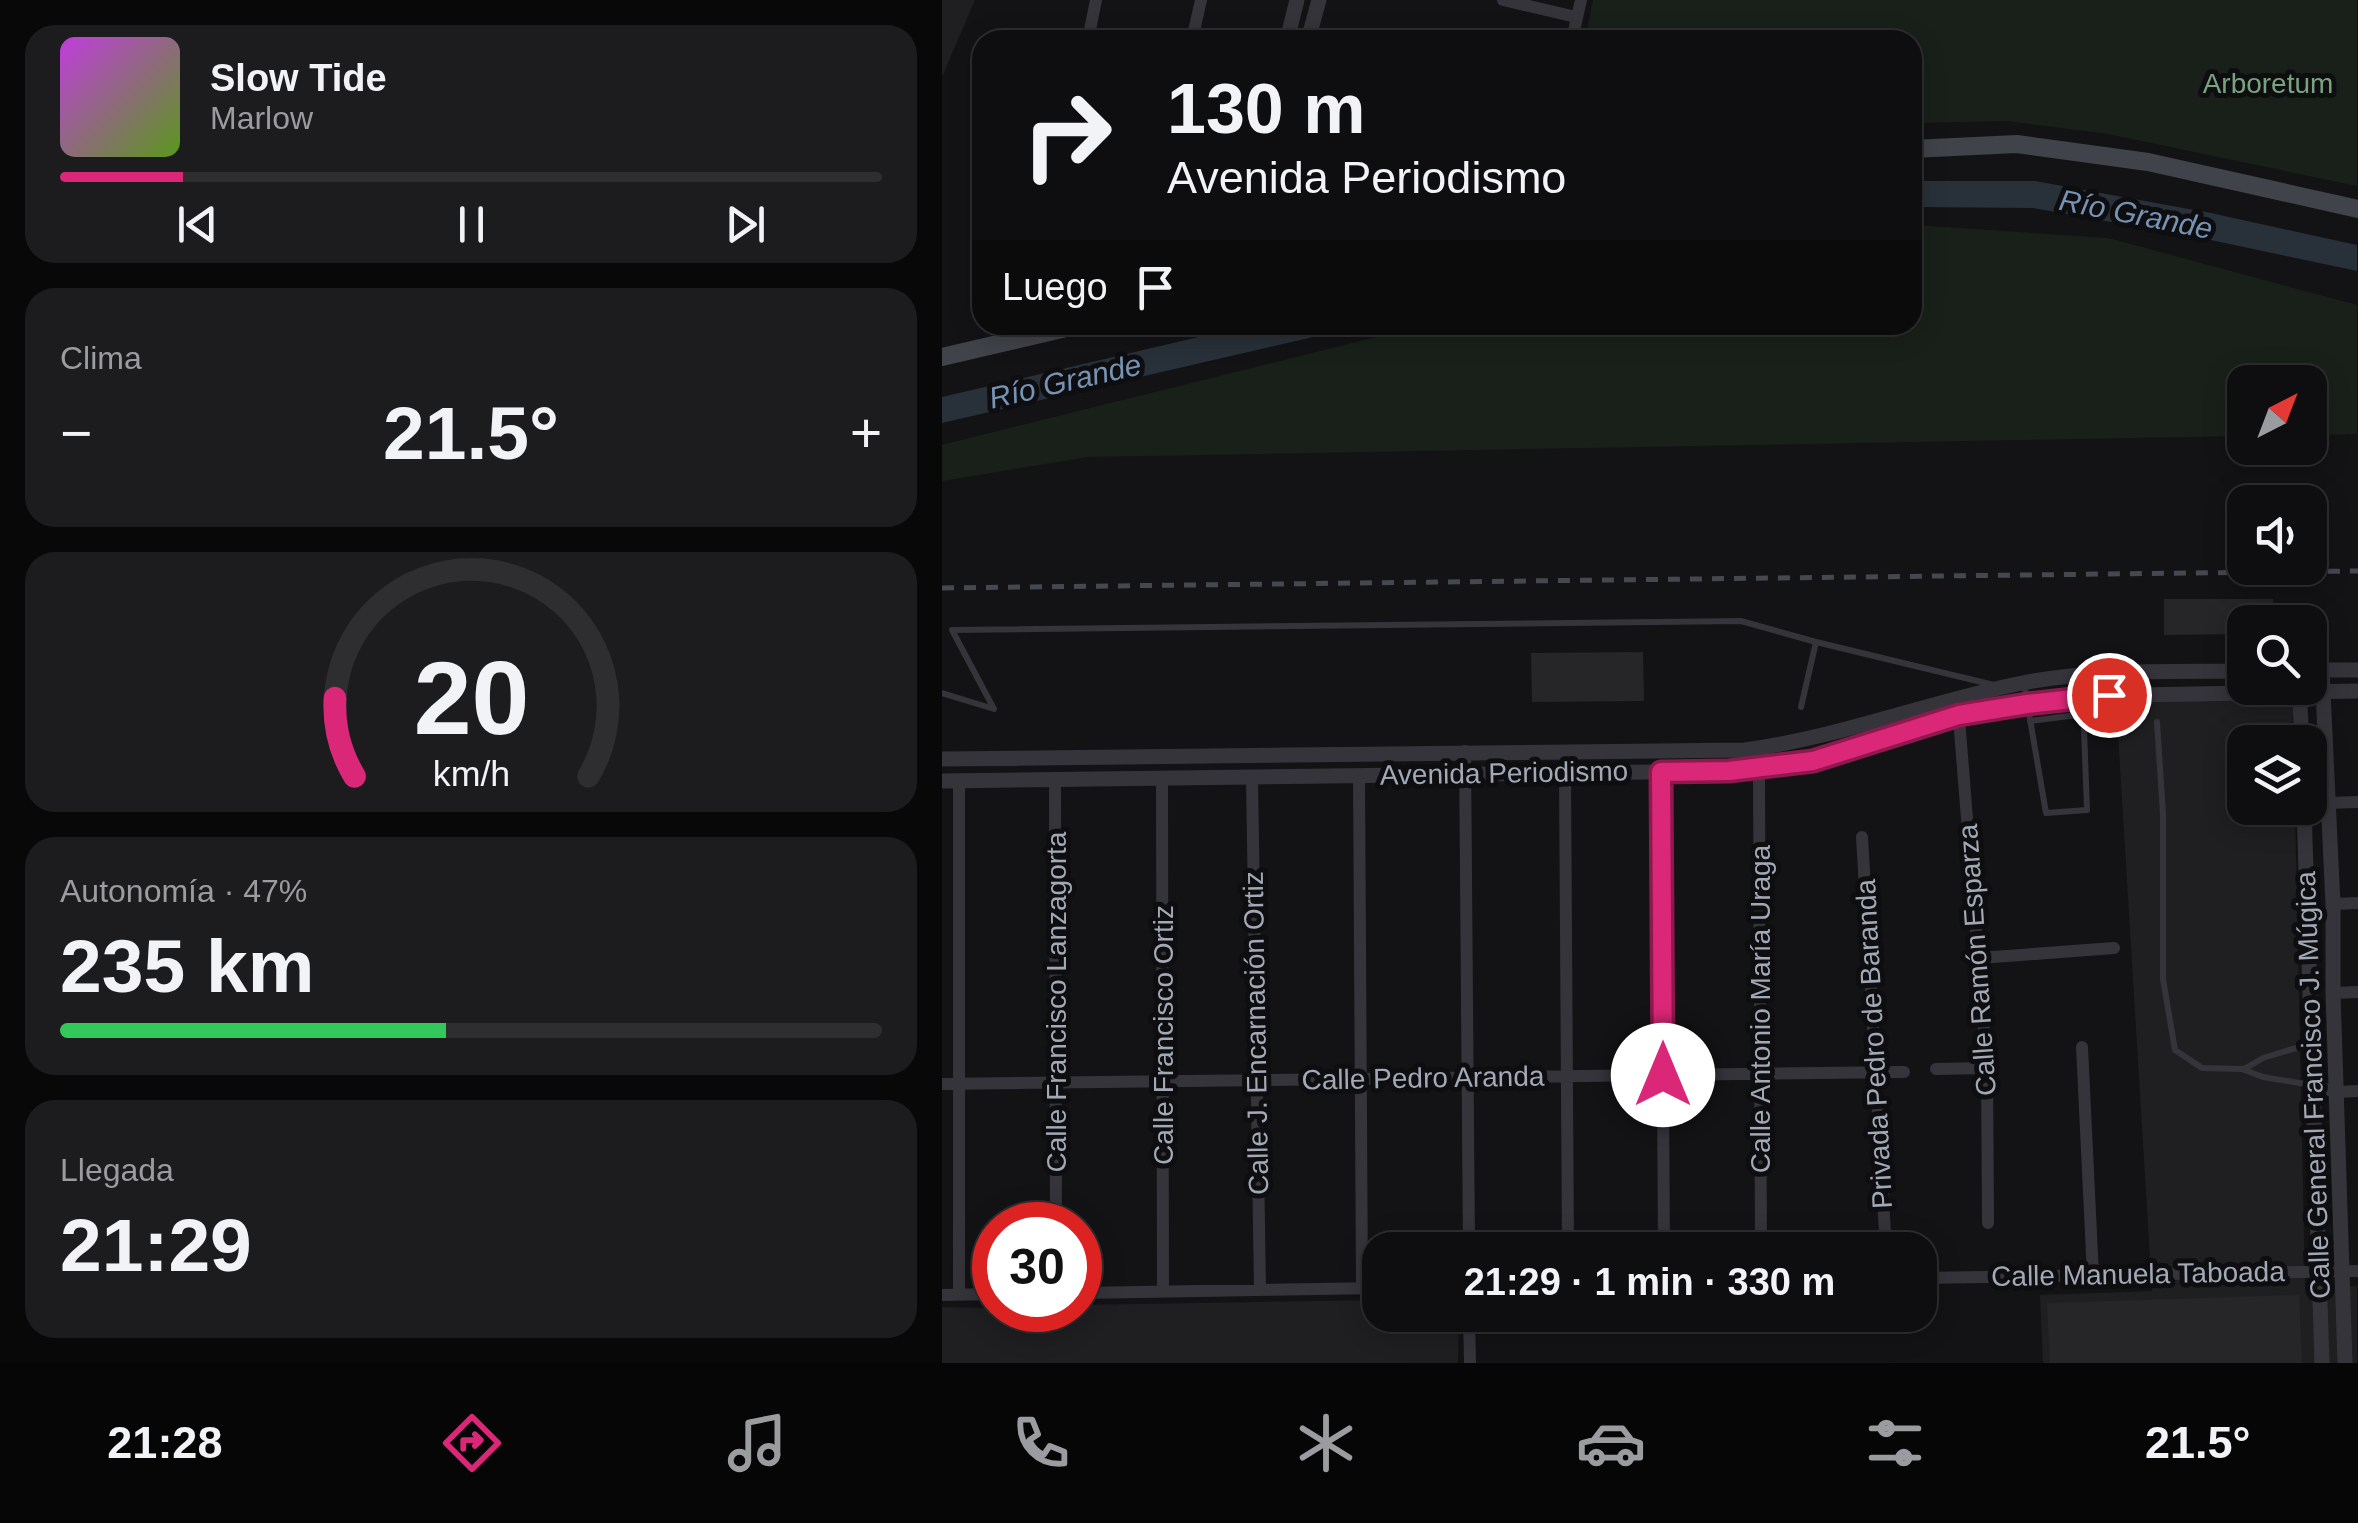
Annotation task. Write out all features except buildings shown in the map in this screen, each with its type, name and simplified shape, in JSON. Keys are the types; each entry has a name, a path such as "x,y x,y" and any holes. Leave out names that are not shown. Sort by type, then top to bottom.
{"main road":[{"path":"1922,149 2017,144 2148,162 2358,209"},
{"path":"942,357 1036,335"}],"street":[{"path":"1090,30 1096,0"},
{"path":"1194,30 1200,0"},
{"path":"1290,30 1297,0"},
{"path":"1310,30 1318,0"},
{"path":"1503,0 1576,16"},
{"path":"1572,30 1581,0"},
{"path":"2327,670 2358,670"},
{"name":"Avenida Periodismo","path":"950,781 1759,769 1843,753 2023,683 2082,674 2227,671"},
{"name":"Avenida Periodismo","path":"2327,692 2358,691"},
{"name":"Avenida Periodismo","path":"942,759 1745,750 1958,707 2027,704 2084,696 2227,692"},
{"name":"Calle Ramón Esparza","path":"1958,707 1987,1068 1988,1222"},
{"path":"1464,751 1469,1232"},
{"name":"Calle Antonio María Uraga","path":"1759,769 1762,1232"},
{"path":"1661,772 1664,1232"},
{"path":"1565,774 1568,1232"},
{"path":"1102,1293 1362,1288 1359,775"},
{"name":"Calle J. Encarnación Ortiz","path":"1252,777 1260,1290"},
{"name":"Calle Francisco Lanzagorta","path":"1055,778 1056,1202"},
{"name":"Calle Francisco Ortiz","path":"1162,778 1163,1292"},
{"path":"950,781 959,1084 959,1295"},
{"path":"2327,803 2358,802"},
{"name":"Calle General Francisco J. Múgica","path":"2327,817 2333,904 2336,1092 2350,1271 2345,1363"},
{"name":"Calle General Francisco J. Múgica","path":"2304,825 2322,1363"},
{"name":"Privada Pedro de Baranda","path":"1862,837 1885,1232"},
{"path":"2333,904 2358,903"},
{"path":"1980,958 2114,948"},
{"path":"2333,993 2358,992"},
{"path":"2082,1047 2093,1275"},
{"path":"1936,1069 1987,1068"},
{"name":"Calle Pedro Aranda","path":"942,1084 1904,1072"},
{"path":"2311,1085 2336,1092 2358,1091"},
{"name":"Calle Manuela Taboada","path":"1937,1278 2350,1271"},
{"path":"942,1295 972,1295"},
{"path":"1469,1332 1470,1363"}],"lane":[{"path":"942,693 994,710 952,630 1741,621 2005,687"},
{"path":"1800,708 1816,642"},
{"path":"2023,683 2046,813 2087,810 2082,674"},
{"path":"2030,721 2085,714"},
{"path":"2157,722 2163,814 2163,979 2175,1050 2202,1068 2242,1069 2263,1077 2311,1085"},
{"path":"2242,1069 2309,1044"}],"shaded area":[{"path":"942,0 975,0 942,77"},
{"path":"2227,698 2227,705 2292,705 2293,725 2227,725 2227,825 2295,825 2305,1287 2357,1286 2357,1363 2043,1363 2040,1295 2152,1291 2116,700"},
{"path":"1362,1300 1362,1332 1459,1332 1458,1363 942,1363 942,1307 972,1308 972,1332 1102,1332 1102,1305"}],"green space":[{"name":"Arboretum","path":"1593,0 2357,0 2357,186 2108,134 2007,121 1922,123 1922,30 1587,30"},
{"path":"1922,226 2108,238 2357,305 2357,434 2327,435 2327,365 2227,365 2227,436 1088,457 942,481 942,445 1385,335 1922,335"}],"water":[{"name":"Río Grande","path":"1922,181 2035,181 2211,213 2357,245 2357,271 2206,239 2033,208 1922,207"},
{"name":"Río Grande","path":"1207,335 1322,335 942,423 942,397"}],"railway":[{"path":"942,588 2358,571"}],"route":[{"path":"1663,1075 1661,772 1759,769 1813,761 1959,715 2109,695"}]}
